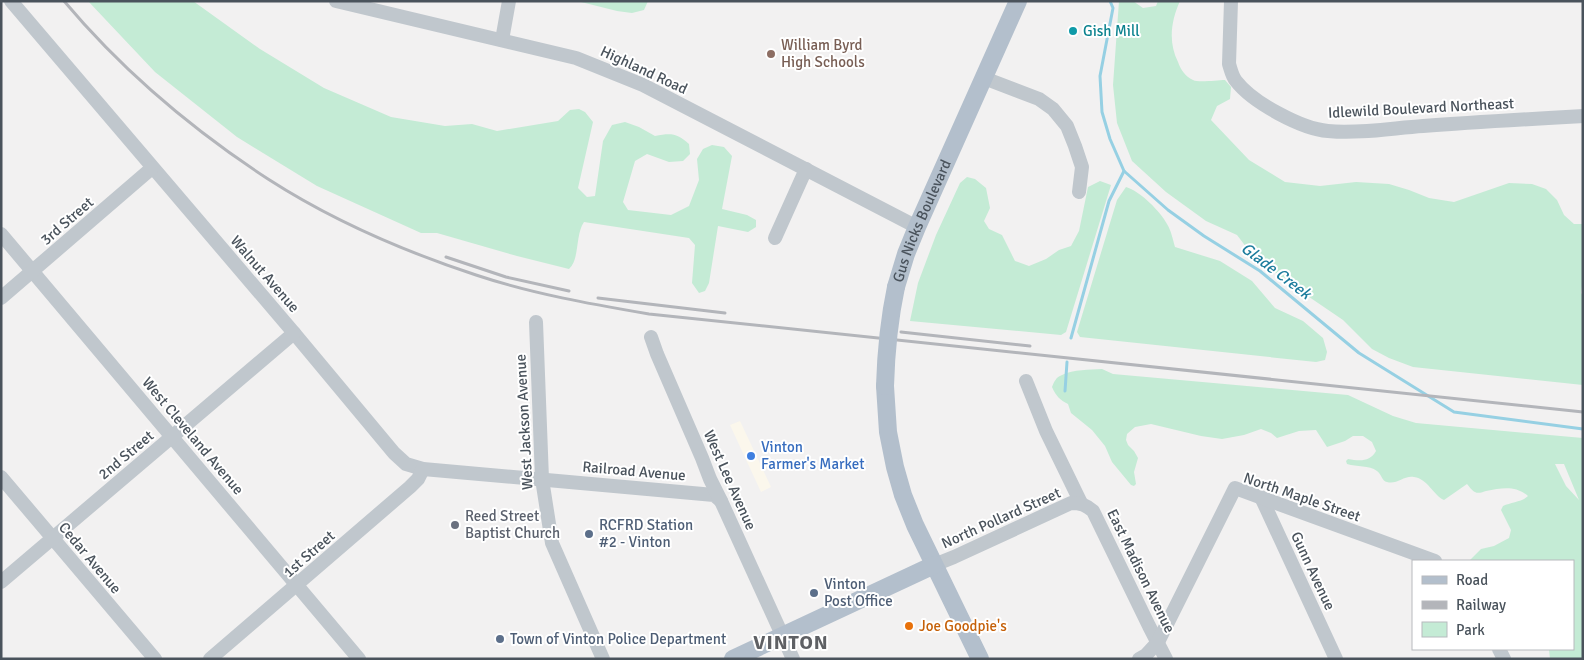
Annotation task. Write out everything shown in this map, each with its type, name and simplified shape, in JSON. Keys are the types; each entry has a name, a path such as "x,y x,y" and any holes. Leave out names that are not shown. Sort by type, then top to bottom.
{"main road":[{"name":"Gus Nicks Boulevard","path":"980,659 914,525 903,495 888,432 885,386 886,349 896,286 906,254 1018,1"},
{"path":"733,659 934,565"}],"street":[{"name":"Walnut Avenue","path":"11,1 394,453 406,464 423,469 542,479"},
{"name":"Highland Road","path":"336,1 576,58 603,68 644,85 917,228"},
{"path":"502,40 509,1"},
{"name":"Idlewild Boulevard Northeast","path":"1232,1 1229,64 1236,82 1262,104 1294,121 1314,128 1328,131 1376,130 1583,116"},
{"path":"984,78 1039,99 1053,109 1067,126 1078,153 1082,167 1079,192"},
{"name":"3rd Street","path":"1,298 152,168"},
{"path":"775,238 806,169"},
{"name":"West Cleveland Avenue","path":"1,234 359,659"},
{"name":"West Jackson Avenue","path":"536,322 542,479 552,543 603,659"},
{"name":"2nd Street","path":"1,582 294,333"},
{"name":"West Lee Avenue","path":"651,337 710,479 793,659"},
{"name":"East Madison Avenue","path":"1026,381 1046,432 1081,503 1093,512 1166,659"},
{"name":"1st Street","path":"210,659 410,487 418,479 423,469"},
{"name":"Cedar Avenue","path":"1,477 155,659"},
{"name":"Railroad Avenue","path":"542,479 714,495 721,501"},
{"name":"North Maple Street","path":"1158,642 1235,488 1432,560"},
{"name":"Gunn Avenue","path":"1260,498 1336,659"},
{"name":"North Pollard Street","path":"934,565 1071,503 1081,503"},
{"path":"1139,659 1158,642"}],"shaded area":[{"name":"Vinton Farmer's Market","path":"740,421 771,487 761,492 730,425"}],"green space":[{"path":"88,1 193,1 260,49 324,88 391,117 445,126 472,124 497,131 558,121 570,110 579,109 585,112 593,122 578,188 587,197 595,196 603,141 612,125 625,122 655,136 670,134 677,136 689,144 690,154 683,161 669,162 647,154 635,161 623,202 628,210 671,215 689,206 699,180 697,159 703,149 712,145 724,147 732,156 722,209 747,215 756,220 756,227 748,232 718,226 709,283 705,291 699,293 692,283 695,245 689,238 584,222 579,233 575,259 569,269 437,233 421,233 317,186 237,137 155,72"},
{"path":"577,1 648,1 644,10 632,13"},
{"path":"1119,1 1133,1 1143,8 1156,6 1158,1 1180,1 1174,16 1172,39 1180,68 1188,77 1196,81 1225,80 1231,87 1230,99 1217,106 1211,120 1249,160 1285,182 1320,186 1356,182 1389,184 1429,198 1454,202 1509,183 1532,184 1546,189 1557,200 1564,215 1574,224 1583,224 1583,279 1581,293 1583,296 1583,385 1413,367 1389,358 1372,349 1343,320 1253,256 1237,235 1206,221 1166,192 1132,161 1117,123 1113,85"},
{"path":"967,177 975,179 986,188 990,208 984,221 989,229 1002,235 1015,261 1029,266 1046,259 1059,250 1071,246 1079,231 1088,187 1100,181 1111,185 1066,332 1061,335 910,321 918,283 936,235 960,183"},
{"path":"1126,187 1143,197 1160,213 1170,229 1175,247 1220,261 1252,281 1275,308 1303,321 1323,338 1327,352 1325,360 1316,362 1080,337 1077,332 1117,200"},
{"path":"1102,369 1113,374 1348,395 1393,416 1416,423 1583,438 1583,659 1550,659 1549,650 1574,650 1574,560 1470,560 1481,549 1494,546 1509,538 1511,530 1501,510 1503,506 1523,500 1528,496 1518,490 1508,488 1478,493 1473,491 1467,484 1444,500 1419,478 1407,477 1391,483 1387,482 1374,469 1347,464 1346,461 1348,459 1364,460 1374,455 1376,451 1372,442 1363,436 1353,436 1327,447 1316,430 1299,431 1277,438 1261,429 1244,435 1222,439 1151,424 1135,427 1127,434 1126,440 1128,445 1138,458 1134,472 1136,484 1134,486 1131,485 1112,462 1105,446 1092,430 1071,413 1068,404 1058,397 1052,387 1060,376 1077,371","holes":["1555,464 1564,464 1579,500 1566,486"]}],"waterway":[{"name":"Glade Creek","path":"1110,1 1113,8 1100,76 1102,112 1110,139 1124,171 1168,210 1204,236 1260,271 1359,353 1454,412 1583,429"},
{"path":"1071,338 1109,201 1124,171"},
{"path":"1065,391 1067,362"}],"railway":[{"path":"64,1 110,51 160,98 213,140 268,179 317,208 396,245 450,266 519,288 649,314 1583,412"},
{"path":"446,257 506,277 569,291"},
{"path":"598,298 725,313"},
{"path":"901,332 1030,346"}],"place":[{"name":"Gish Mill","path":"1073,31"},
{"name":"William Byrd High Schools","path":"771,54"},
{"name":"Vinton Farmer's Market","path":"751,456"},
{"name":"Reed Street Baptist Church","path":"455,525"},
{"name":"RCFRD Station #2 - Vinton","path":"589,534"},
{"name":"Vinton Post Office","path":"814,593"},
{"name":"Joe Goodpie's","path":"909,626"},
{"name":"Town of Vinton Police Department","path":"500,639"}],"district":[{"name":"VINTON","path":"791,642"}]}
